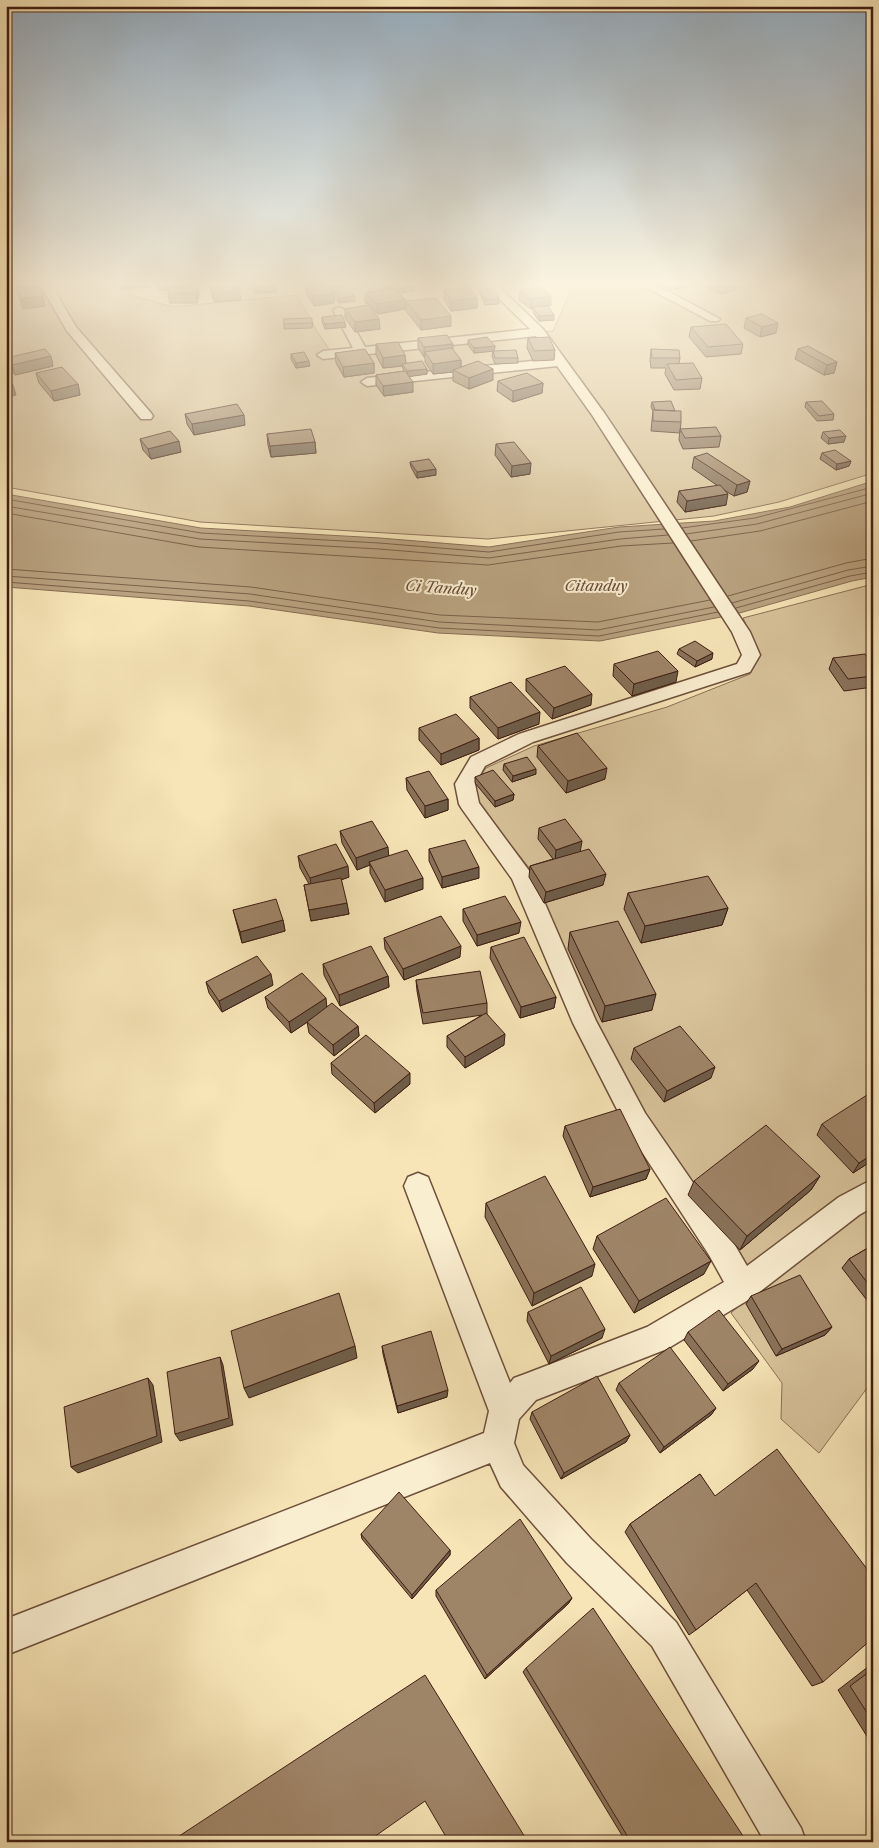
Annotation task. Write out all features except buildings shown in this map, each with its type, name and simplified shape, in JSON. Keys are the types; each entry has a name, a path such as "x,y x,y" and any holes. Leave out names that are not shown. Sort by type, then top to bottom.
{"street":[{"path":"108,372 146,416"},
{"path":"367,382 458,372"},
{"path":"567,372 598,414 741,632 751,655 744,668 526,738 478,762 465,784 469,804 522,876 585,1023 636,1121 719,1245 743,1287"},
{"path":"418,1186 505,1411"},
{"path":"787,1842 664,1634 579,1551 512,1476 498,1444 505,1411 525,1389 656,1338 743,1287 849,1206 873,1192"},
{"path":"6,1637 498,1444"}],"shaded area":[{"path":"6,372 873,372 873,473 779,502 714,516 488,539 200,522 6,487"},
{"path":"873,584 873,1380 819,1453 781,1419 782,1383 731,1313 756,1290 644,1118 593,1022 530,869 479,805 473,787 486,768 534,746 667,707 750,674 760,655 743,618"}],"water":[{"name":"Citanduy","path":"873,481 873,577 852,581 736,614 600,641 438,633 249,606 6,587 6,494 201,528 380,538 489,547 619,527 714,521 790,507"}],"water label":[{"name":"Ci Tanduy","path":"441,588"}]}
